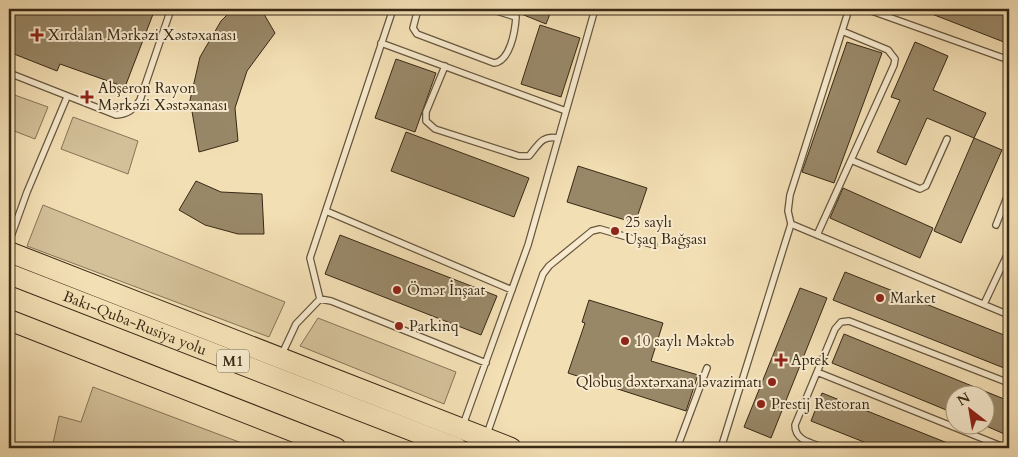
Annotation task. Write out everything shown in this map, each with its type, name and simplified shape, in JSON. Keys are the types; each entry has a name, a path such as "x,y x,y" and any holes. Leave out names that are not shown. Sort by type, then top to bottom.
{"highway":[{"path":"9,252 280,358 459,439 486,438 511,448"},
{"name":"Bakı-Quba-Rusiya yolu","path":"9,274 459,439"},
{"path":"9,320 336,448"}],"lane":[{"path":"9,73 116,115 125,114 134,109 140,100 171,9"},
{"path":"320,299 310,258 392,9"},
{"path":"418,9 413,28 417,34 494,62 500,62 505,58 516,27 516,18 490,9"},
{"path":"459,439 528,245 595,9"},
{"path":"721,448 791,224 788,211 790,195 849,9"},
{"path":"866,9 1009,60"},
{"path":"817,235 895,59 888,50 842,31"},
{"path":"381,43 566,111"},
{"path":"445,66 426,112 426,121 435,128 520,156 529,156 549,136 558,138"},
{"path":"9,242 27,192 67,97"},
{"path":"851,160 920,189 926,186 947,139"},
{"path":"996,224 1009,192"},
{"path":"326,211 512,290"},
{"path":"791,224 1009,315"},
{"path":"486,438 543,274 549,266 592,231 600,229 654,245"},
{"path":"984,304 1009,251"},
{"path":"280,358 296,324 320,299"},
{"path":"320,299 331,301 486,363"},
{"path":"825,448 800,438 795,432 794,425 835,329 841,322 849,321 1009,383"},
{"path":"677,448 707,368"},
{"path":"817,372 1006,448"}],"shaded area":[{"path":"9,93 48,107 35,139 9,129"},
{"path":"73,117 138,141 128,174 61,149"},
{"path":"43,205 285,302 269,337 27,246"},
{"path":"318,318 456,372 444,404 300,346"},
{"path":"93,387 255,448 52,448 59,416 81,422"}],"building":[{"path":"9,9 155,9 125,87 60,64 57,71 9,52"},
{"path":"233,9 261,9 275,33 247,71 235,108 238,141 199,152 190,100 200,57 221,21"},
{"path":"509,9 552,9 546,24"},
{"path":"919,9 1002,9 1009,12 1009,44"},
{"path":"540,25 580,38 561,97 521,84"},
{"path":"847,42 882,53 834,183 802,172"},
{"path":"915,42 948,56 933,90 986,113 974,138 927,118 906,165 877,152 900,100 891,97"},
{"path":"396,59 436,73 415,132 375,118"},
{"path":"406,132 529,178 514,217 391,171"},
{"path":"974,138 1002,150 961,243 934,231"},
{"path":"578,166 647,188 635,223 567,202"},
{"path":"196,181 221,192 262,194 264,234 238,234 205,225 179,210"},
{"path":"843,188 933,228 920,258 830,218"},
{"path":"340,235 497,296 481,335 325,274"},
{"path":"845,272 1009,337 1009,370 833,300"},
{"path":"800,288 827,298 771,438 744,427"},
{"path":"589,300 663,323 651,361 698,375 686,411 568,373 585,323 582,322"},
{"path":"844,334 967,384 946,384 946,410 832,363"},
{"path":"822,393 960,448 879,448 811,421"},
{"path":"996,396 1009,401 1009,436 996,430"}],"place":[{"name":"Xırdalan Mərkəzi Xəstəxanası","path":"37,35"},
{"name":"Abşeron Rayon Mərkəzi Xəstəxanası","path":"87,97"},
{"name":"25 saylı Uşaq Bağşası","path":"615,231"},
{"name":"Ömər İnşaat","path":"397,290"},
{"name":"Market","path":"880,298"},
{"name":"Parkinq","path":"399,326"},
{"name":"10 saylı Məktəb","path":"625,341"},
{"name":"Aptek","path":"781,360"},
{"name":"Qlobus dəxtərxana ləvazimatı","path":"772,382"},
{"name":"Prestij Restoran","path":"761,404"}]}
